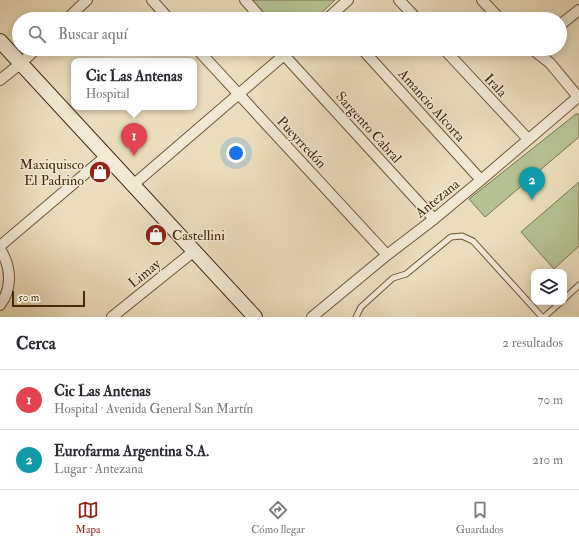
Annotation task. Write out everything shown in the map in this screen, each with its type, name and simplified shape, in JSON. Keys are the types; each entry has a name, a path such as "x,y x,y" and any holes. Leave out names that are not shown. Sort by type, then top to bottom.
{"main road":[{"path":"0,42 12,55"},
{"path":"13,56 255,317"}],"street":[{"path":"74,12 87,0"},
{"path":"152,0 163,12"},
{"path":"244,0 255,12"},
{"path":"337,12 348,0"},
{"path":"399,0 410,12"},
{"path":"482,0 493,12"},
{"path":"567,19 579,10"},
{"path":"0,80 29,56"},
{"name":"Pueyrredón","path":"203,56 387,255"},
{"path":"133,185 282,56"},
{"name":"Sargento Cabral","path":"294,56 434,219"},
{"name":"Amancio Alcorta","path":"368,56 481,180"},
{"name":"Irala","path":"451,56 528,139"},
{"path":"541,56 550,63 578,97"},
{"name":"Antezana","path":"312,317 387,255 434,219 578,97"},
{"path":"0,246 106,156"},
{"path":"0,249 5,257 9,271 9,286 4,300 0,305"},
{"name":"Limay","path":"112,317 194,251"}],"lane":[{"path":"356,317 361,307 393,278 406,274 451,237 462,236 472,241 543,317 557,305"},
{"path":"567,296 579,285"}],"green space":[{"path":"251,0 335,0 322,12 262,12"},
{"path":"576,114 579,114 579,137 485,217 469,199"},
{"path":"579,182 579,246 554,269 521,232"}],"place":[{"name":"Cic Las Antenas","path":"134,156"},
{"name":"Maxiquisco El Padrino","path":"100,172"},
{"name":"Eurofarma Argentina S.A.","path":"532,200"},
{"name":"Castellini","path":"156,235"}]}
